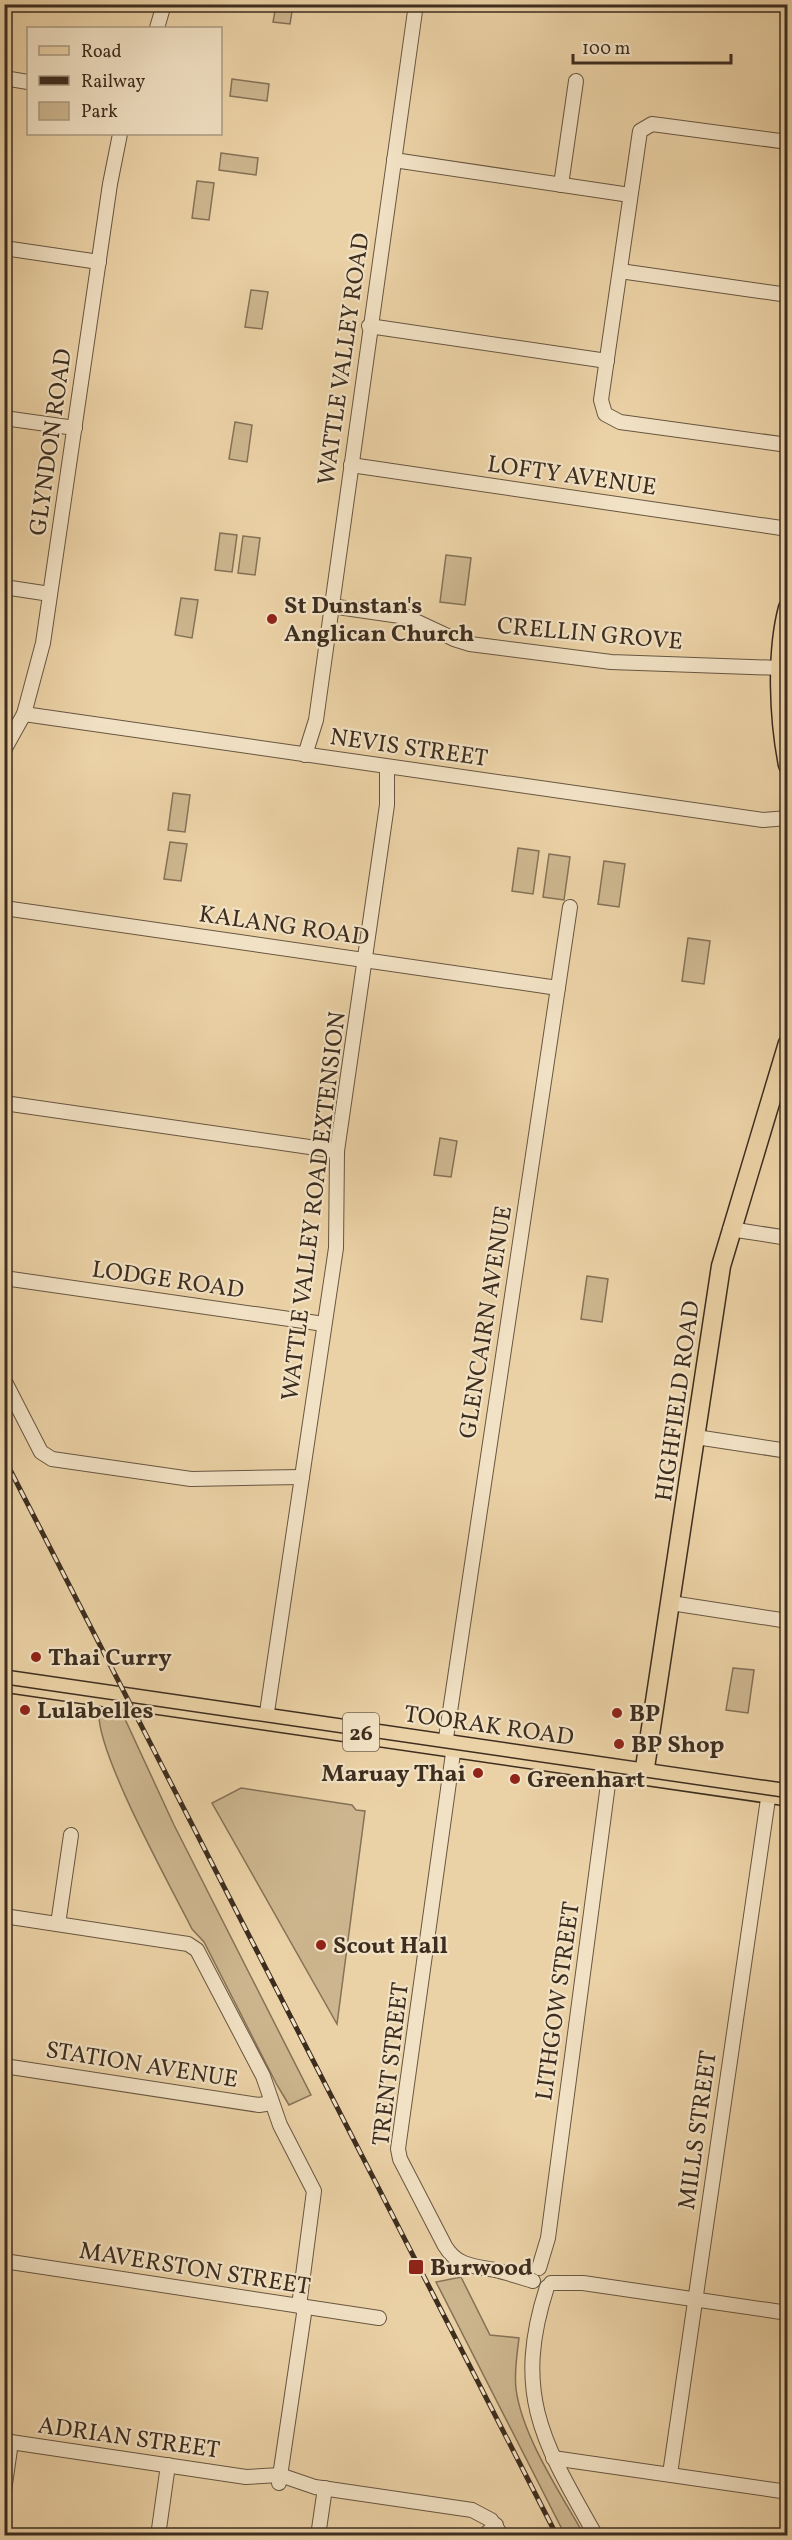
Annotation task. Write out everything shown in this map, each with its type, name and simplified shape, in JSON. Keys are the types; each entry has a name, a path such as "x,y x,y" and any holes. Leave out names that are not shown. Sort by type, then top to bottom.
{"highway":[{"name":"TOORAK ROAD","path":"4,1681 778,1794"}],"main road":[{"path":"787,758 780,668 783,626 788,608"},
{"name":"HIGHFIELD ROAD","path":"644,1774 721,1266 730,1229 788,1043"}],"street":[{"path":"157,27 164,4"},
{"name":"WATTLE VALLEY ROAD","path":"311,756 369,326 416,4"},
{"path":"4,78 27,82"},
{"path":"561,185 576,81"},
{"path":"788,142 652,124 640,131 601,400 605,414 620,422 788,445"},
{"name":"GLYNDON ROAD","path":"4,750 24,714 40,659 120,135"},
{"path":"394,160 630,195"},
{"path":"4,248 99,262"},
{"path":"620,271 788,295"},
{"path":"369,326 607,361"},
{"path":"4,418 75,428"},
{"name":"LOFTY AVENUE","path":"351,465 788,529"},
{"path":"4,587 50,594"},
{"name":"CRELLIN GROVE","path":"331,606 407,617 458,641 492,647 611,662 780,668"},
{"name":"NEVIS STREET","path":"24,714 763,820 788,818"},
{"name":"WATTLE VALLEY ROAD EXTENSION","path":"266,1719 337,1239 337,1151 392,767"},
{"name":"GLENCAIRN AVENUE","path":"449,1745 570,907"},
{"name":"KALANG ROAD","path":"4,908 558,988"},
{"path":"4,1103 337,1151"},
{"path":"730,1229 788,1238"},
{"name":"LODGE ROAD","path":"4,1278 324,1324"},
{"path":"4,1380 42,1452 52,1459 191,1479 302,1477"},
{"path":"696,1437 788,1451"},
{"path":"671,1603 788,1621"},
{"name":"TRENT STREET","path":"449,1745 398,2154 450,2254 466,2265 788,2313"},
{"name":"LITHGOW STREET","path":"596,2535 553,2458 538,2417 532,2378 538,2315 610,1769"},
{"name":"MILLS STREET","path":"670,2474 695,2300 778,1794"},
{"path":"58,1924 71,1835"},
{"path":"4,1916 188,1944 194,1947 263,2076 280,2125 315,2195 280,2479"},
{"name":"STATION AVENUE","path":"4,2066 259,2105 272,2103"},
{"name":"MAVERSTON STREET","path":"4,2261 379,2318"},
{"path":"4,2491 8,2442"},
{"name":"ADRIAN STREET","path":"8,2442 246,2477 266,2483 280,2479 320,2488 466,2509 482,2514 499,2530"},
{"path":"553,2458 788,2492"},
{"path":"158,2535 168,2465"},
{"path":"318,2535 320,2488"},
{"path":"484,2535 499,2530"}],"green space":[{"path":"276,5 293,5 290,24 273,22"},
{"path":"232,79 269,84 267,101 230,96"},
{"path":"221,153 258,158 256,175 219,170"},
{"path":"197,181 214,183 209,220 192,218"},
{"path":"251,290 268,292 262,329 245,327"},
{"path":"235,422 252,425 247,462 229,459"},
{"path":"220,533 237,535 232,572 215,570"},
{"path":"243,536 260,538 255,575 238,573"},
{"path":"446,555 471,558 465,605 440,602"},
{"path":"181,598 198,600 192,638 175,635"},
{"path":"173,793 190,795 185,832 168,830"},
{"path":"170,842 187,844 181,881 164,879"},
{"path":"518,848 539,851 533,894 512,891"},
{"path":"549,854 570,857 564,900 543,897"},
{"path":"604,861 625,864 619,907 598,904"},
{"path":"688,938 710,941 704,984 682,981"},
{"path":"440,1138 457,1141 451,1177 434,1175"},
{"path":"587,1276 608,1279 602,1322 581,1319"},
{"path":"733,1668 754,1670 748,1713 726,1710"},
{"path":"99,1711 125,1715 174,1825 311,2095 289,2105 277,2085 204,1942 192,1929 136,1819 109,1756 101,1730"},
{"path":"241,1788 352,1805 356,1810 365,1811 337,2024 212,1803"},
{"path":"461,2277 490,2335 519,2338 516,2389 526,2426 544,2464 584,2535 565,2535 436,2282"}],"tram line":[{"path":"4,1684 788,1798"}],"railway":[{"path":"4,1458 557,2536"}],"place":[{"name":"St Dunstan's Anglican Church","path":"272,619"},
{"name":"Thai Curry","path":"36,1657"},
{"name":"Lulabelles","path":"25,1710"},
{"name":"BP","path":"617,1713"},
{"name":"BP Shop","path":"619,1744"},
{"name":"Maruay Thai","path":"478,1773"},
{"name":"Greenhart","path":"515,1779"},
{"name":"Scout Hall","path":"321,1945"},
{"name":"Burwood","path":"416,2267"}]}
